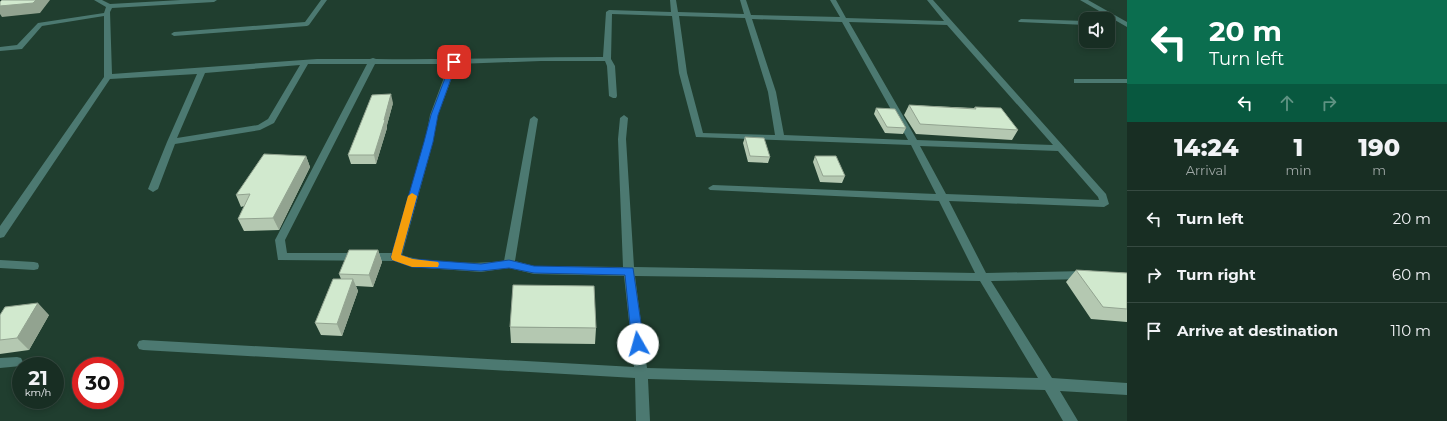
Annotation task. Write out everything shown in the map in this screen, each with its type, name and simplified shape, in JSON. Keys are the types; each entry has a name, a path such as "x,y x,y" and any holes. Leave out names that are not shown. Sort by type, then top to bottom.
{"street":[{"path":"0,234 108,77 108,10 97,0"},
{"path":"0,49 19,47 40,24 108,10 136,2 214,0"},
{"path":"174,34 307,24 324,0"},
{"path":"674,0 684,73 699,135 1059,148"},
{"path":"743,0 772,92 780,137"},
{"path":"833,0 915,144 943,196 983,277 1071,421"},
{"path":"713,188 943,196 1104,204 1102,196 930,0"},
{"path":"1083,0 1126,25"},
{"path":"613,96 611,66 607,59 609,12 949,23"},
{"path":"1021,21 1079,23"},
{"path":"1115,24 1126,25"},
{"path":"108,77 317,61 373,60 454,62 541,59 607,59"},
{"path":"373,60 280,240 282,257 396,257 412,263 481,268 509,264 534,270 983,277 1097,276"},
{"path":"171,142 260,127 271,121 305,62"},
{"path":"396,257 434,115 454,62"},
{"path":"153,189 171,142 202,71"},
{"path":"1077,81 1127,81"},
{"path":"624,118 622,139 630,271 641,373 643,421"},
{"path":"509,264 534,119"},
{"path":"0,264 34,266"},
{"path":"143,345 641,373 1049,384 1127,389"},
{"path":"0,363 12,362"}],"building":[{"path":"2,0 36,0 33,3 0,6 0,2"},
{"path":"391,94 385,120 374,155 348,155 372,95"},
{"path":"909,105 976,109 975,107 1001,108 1018,130 920,124"},
{"path":"876,108 895,109 906,128 887,127"},
{"path":"745,137 764,138 770,157 750,156"},
{"path":"264,154 306,156 273,218 238,219 250,194 236,195"},
{"path":"815,156 836,156 845,176 823,176"},
{"path":"349,250 378,250 369,275 339,274"},
{"path":"1076,270 1127,273 1127,309 1103,307"},
{"path":"333,279 353,279 337,324 315,323"},
{"path":"513,285 594,286 596,328 510,327"},
{"path":"38,303 17,338 0,340 0,315 5,307"}],"slow traffic":[{"path":"412,196 396,257 412,263 434,264"}],"route":[{"path":"454,62 434,115 396,257 412,263 481,268 509,264 534,270 630,271 638,344"}]}
